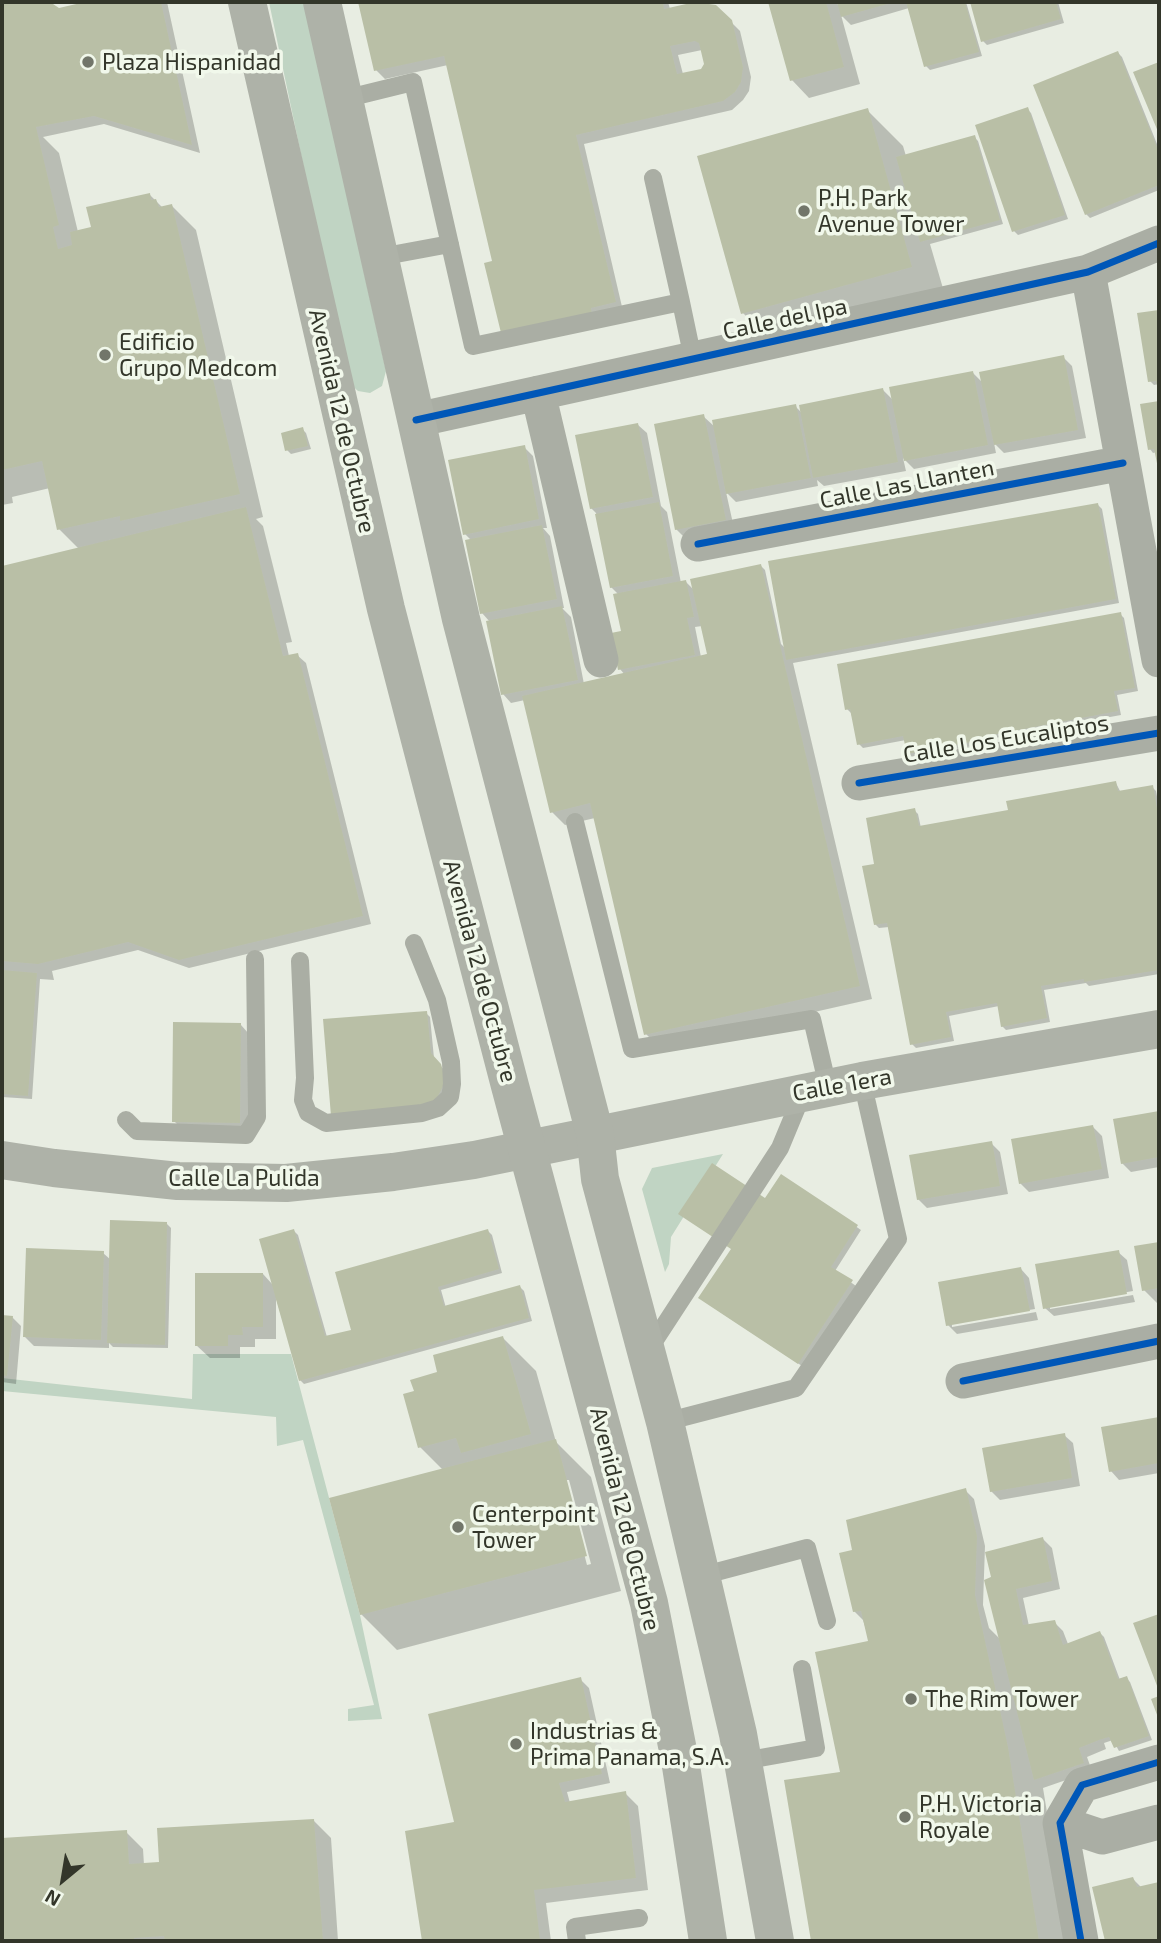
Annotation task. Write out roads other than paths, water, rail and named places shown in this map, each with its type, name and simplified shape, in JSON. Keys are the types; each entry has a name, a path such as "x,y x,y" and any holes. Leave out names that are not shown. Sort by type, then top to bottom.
{"main road":[{"name":"Avenida 12 de Octubre","path":"247,2 386,609 526,1148 649,1603 681,1766 708,1941"},
{"path":"322,2 461,620 595,1134 600,1179 648,1351 701,1576 743,1761 775,1941"},
{"name":"Calle 1era","path":"526,1148 831,1087 1159,1030"},
{"name":"Calle La Pulida","path":"2,1160 178,1181 286,1183 393,1172 474,1160 526,1148"}],"street":[{"name":"Calle del Ipa","path":"416,420 1088,272 1159,243"},
{"path":"1088,272 1159,660"},
{"path":"538,393 601,660"},
{"name":"Calle Las Llanten","path":"698,544 1123,463"},
{"name":"Calle Los Eucaliptos","path":"859,783 1159,733"},
{"path":"963,1381 1159,1341"},
{"path":"1081,1941 1060,1823 1082,1785 1159,1762"},
{"path":"1060,1823 1102,1838 1159,1822"}],"lane":[{"path":"344,99 413,82 473,346 681,302"},
{"path":"653,178 693,359"},
{"path":"380,257 450,244"},
{"path":"575,822 632,1049 812,1019 831,1087 898,1239 796,1388 665,1422"},
{"path":"300,961 305,1077 303,1100 308,1113 326,1123 422,1113 438,1108 450,1097 452,1073 437,1000 414,943"},
{"path":"126,1120 137,1130 246,1135 257,1117 254,959"},
{"path":"648,1351 780,1148 831,1087"},
{"path":"701,1576 807,1548 827,1621"},
{"path":"743,1761 816,1748 802,1669"},
{"path":"577,1941 575,1927 639,1918"}],"place":[{"name":"Plaza Hispanidad","path":"88,62"},
{"name":"P.H. Park Avenue Tower","path":"804,211"},
{"name":"Edificio Grupo Medcom","path":"105,355"},
{"name":"Centerpoint Tower","path":"458,1527"},
{"name":"The Rim Tower","path":"911,1699"},
{"name":"Industrias & Prima Panama, S.A.","path":"516,1744"},
{"name":"P.H. Victoria Royale","path":"905,1817"}]}
